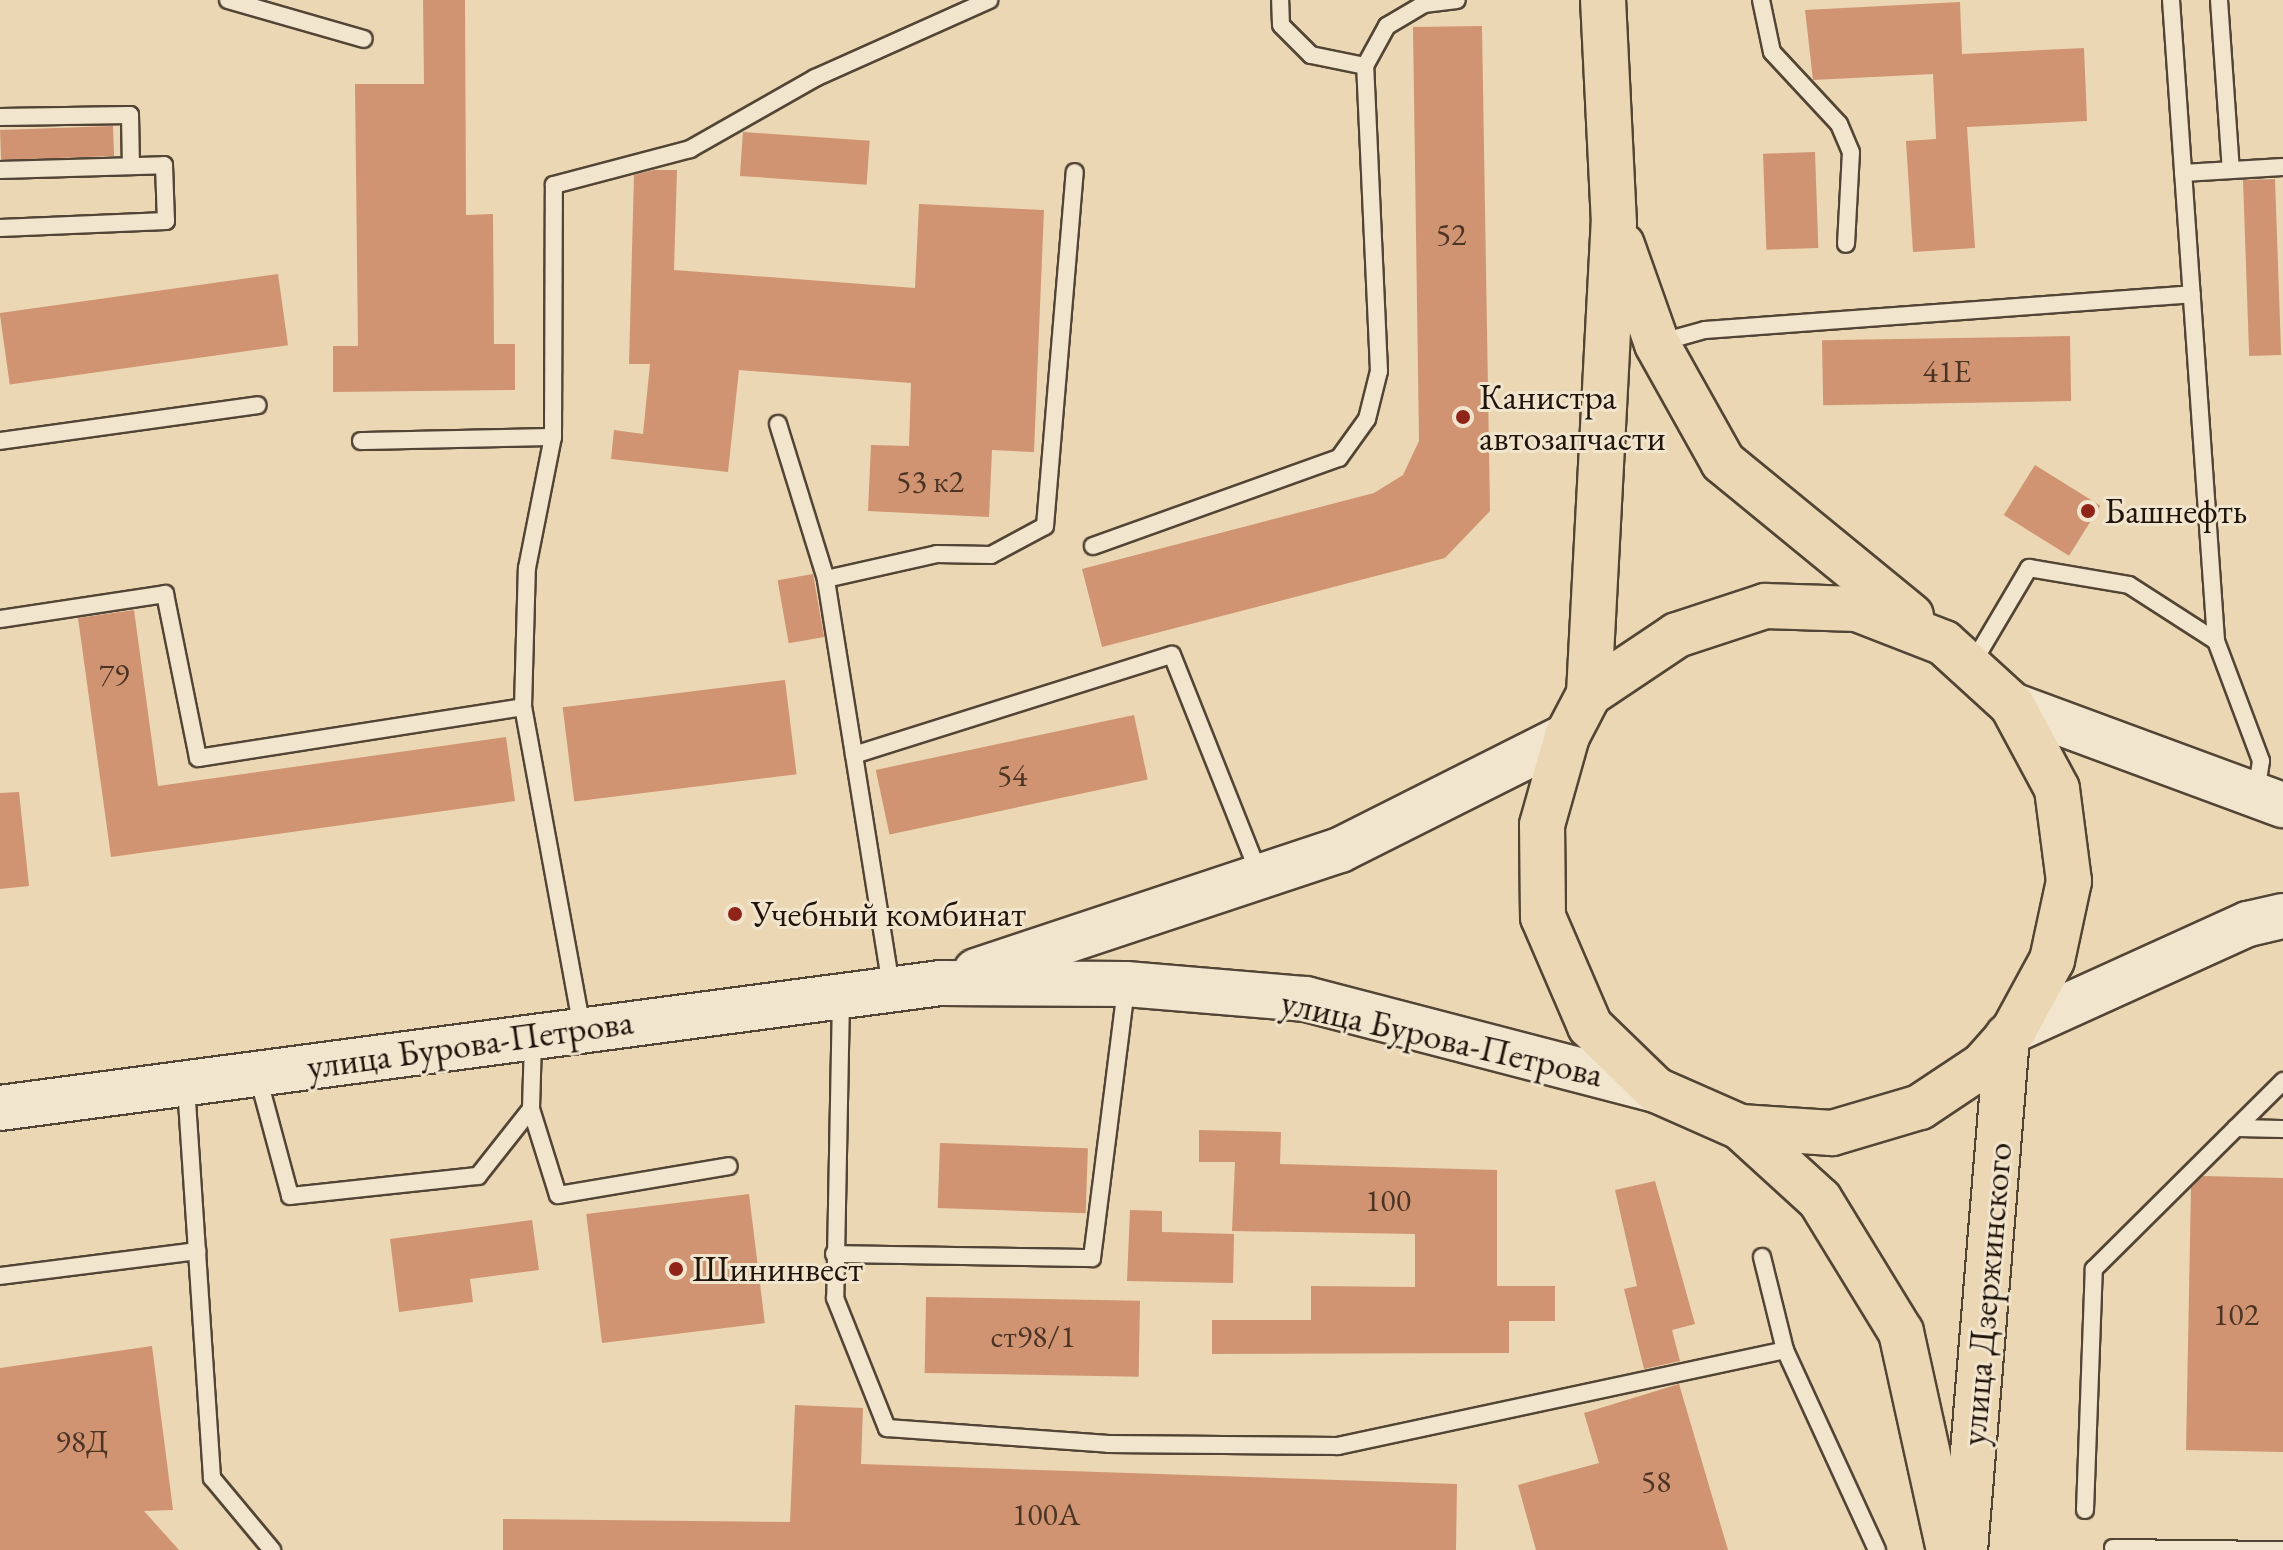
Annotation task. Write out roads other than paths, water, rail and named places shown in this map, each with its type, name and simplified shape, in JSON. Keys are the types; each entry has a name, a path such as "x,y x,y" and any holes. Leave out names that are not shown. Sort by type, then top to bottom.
{"main road":[{"path":"1603,0 1614,224 1589,694 1567,736 1542,825 1543,917 1590,1026 1656,1090 1740,1127 1832,1133 1920,1107 1983,1065 2010,1034 2052,960 2069,881 2057,789 2012,705 1957,655 1723,462 1657,344 1614,224"},
{"path":"1589,694 1677,635 1765,606 1857,609 1957,655"},
{"path":"2012,705 2269,802"},
{"name":"улица Бурова-Петрова","path":"940,983 1340,850 1567,736"},
{"path":"2010,1034 2248,924 2283,916"},
{"name":"улица Бурова-Петрова","path":"0,1108 891,986 940,983 1126,984 1306,999 1656,1090"},
{"name":"улица Дзержинского","path":"1965,1550 2010,1034"},
{"name":"улица Дзержинского","path":"1740,1127 1820,1200 1901,1332 1949,1550"}],"lane":[{"path":"228,0 364,39"},
{"path":"582,1028 523,707 527,568 553,437 554,185 690,149 815,78 989,0"},
{"path":"1280,0 1281,25 1311,55 1365,66"},
{"path":"1093,546 1339,458 1367,419 1379,371 1365,66 1387,26 1424,4 1457,0"},
{"path":"1761,0 1772,52 1839,124 1851,152 1846,244"},
{"path":"2171,0 2216,641 2261,761 2269,802"},
{"path":"2219,0 2231,170"},
{"path":"0,117 130,115 131,166"},
{"path":"0,170 164,165 166,221 0,228"},
{"path":"2183,173 2283,167"},
{"path":"826,579 937,554 991,555 1045,526 1075,172"},
{"path":"1657,344 1705,330 2192,294"},
{"path":"0,441 258,405"},
{"path":"778,424 826,579 891,986"},
{"path":"361,441 553,437"},
{"path":"1957,655 2029,568 2129,585 2216,641"},
{"path":"0,619 165,594 198,758 523,707"},
{"path":"854,755 1172,655 1261,877"},
{"path":"834,1254 1092,1258 1126,984"},
{"path":"841,993 835,1298 887,1428 1108,1444 1338,1446 1785,1350"},
{"path":"533,1035 531,1109 558,1195 729,1166"},
{"path":"257,1073 290,1196 478,1176 531,1109"},
{"path":"2085,1510 2094,1269 2283,1081"},
{"path":"186,1082 212,1478 272,1550"},
{"path":"2236,1128 2283,1129"},
{"path":"0,1276 197,1251"},
{"path":"1762,1257 1785,1350 1877,1550"},
{"path":"2113,1548 2283,1550"}],"place":[{"name":"Канистра автозапчасти","path":"1463,417"},
{"name":"Башнефть","path":"2088,511"},
{"name":"Учебный комбинат","path":"735,914"},
{"name":"Шининвест","path":"676,1269"}]}
